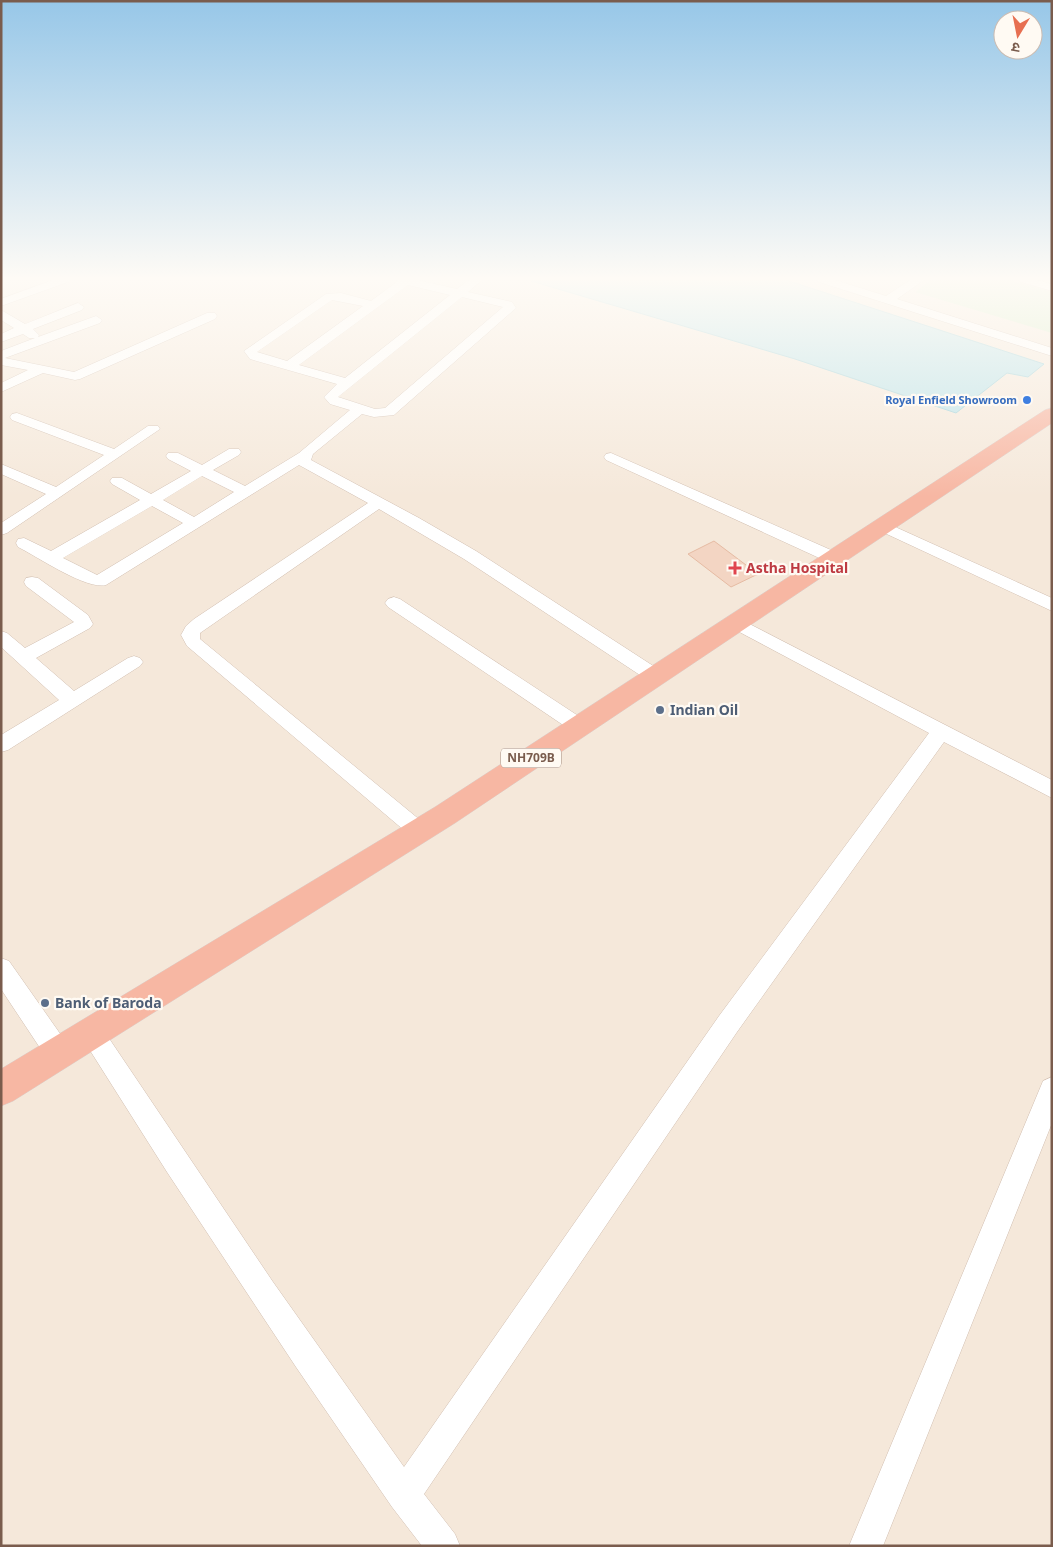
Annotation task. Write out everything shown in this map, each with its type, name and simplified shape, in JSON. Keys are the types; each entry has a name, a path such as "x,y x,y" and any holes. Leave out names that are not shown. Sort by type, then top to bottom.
{"highway":[{"name":"NH709B","path":"1,1089 419,831 1052,414"}],"street":[{"path":"1,361 70,376 79,376 131,352"},
{"path":"250,352 254,356 346,383"},
{"path":"289,366 308,352"},
{"path":"385,352 330,397 360,409 382,414 395,409 460,352"},
{"path":"1,388 40,370"},
{"path":"24,543 92,580 100,581 304,456 360,409"},
{"path":"16,417 115,454"},
{"path":"1,530 152,428"},
{"path":"51,558 234,452"},
{"path":"172,456 245,492"},
{"path":"304,456 304,462 413,521 498,572 655,676"},
{"path":"611,457 834,558"},
{"path":"1,468 57,492"},
{"path":"117,481 194,523"},
{"path":"379,502 200,623 192,630 190,636 193,642 419,831"},
{"path":"882,526 1052,605"},
{"path":"24,657 84,624 82,619 32,582"},
{"path":"394,603 579,726"},
{"path":"736,622 1052,790"},
{"path":"1,637 73,701"},
{"path":"1,745 134,662"},
{"path":"404,1495 728,1024 941,731"},
{"path":"1,969 59,1054"},
{"path":"91,1033 282,1320 404,1495 443,1546"},
{"path":"866,1546 1052,1090"}],"shaded area":[{"path":"1,352 1052,352 1052,1546 1,1546"}],"water":[{"path":"772,352 1008,352 1044,364 1028,377 1007,373 956,413"}],"building":[{"path":"714,541 758,574 731,587 688,554"}],"place":[{"name":"Royal Enfield Showroom","path":"1027,400"},
{"name":"Astha Hospital","path":"735,568"},
{"name":"Indian Oil","path":"660,710"},
{"name":"Bank of Baroda","path":"45,1003"}]}
